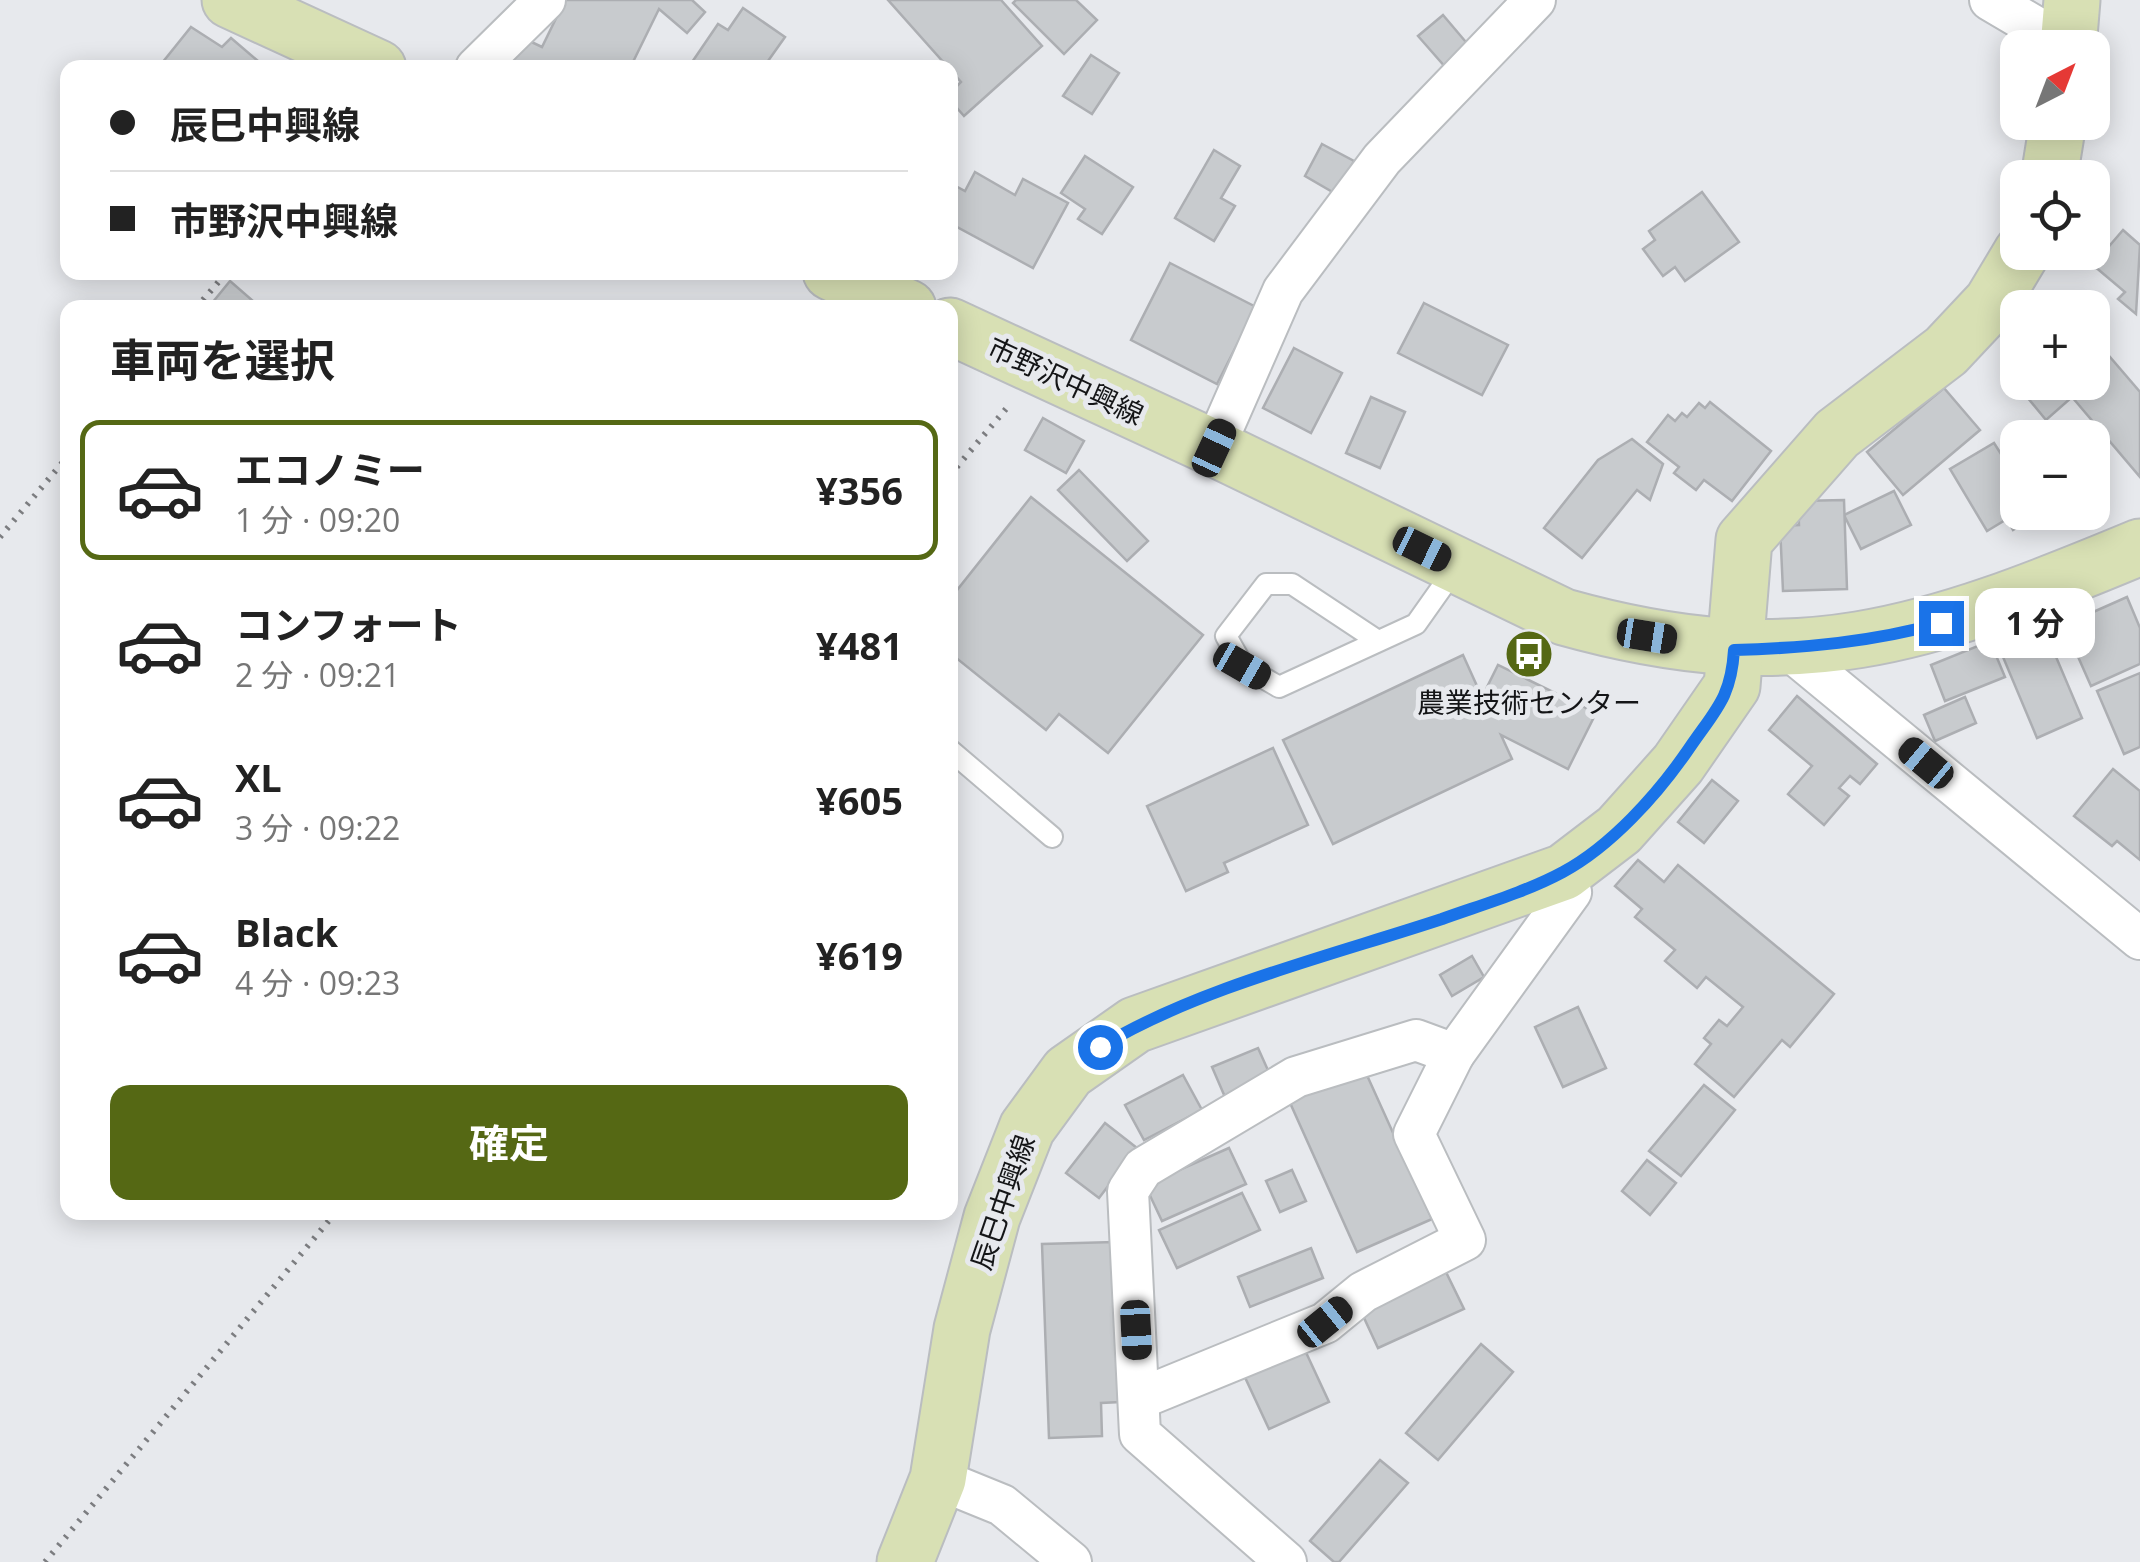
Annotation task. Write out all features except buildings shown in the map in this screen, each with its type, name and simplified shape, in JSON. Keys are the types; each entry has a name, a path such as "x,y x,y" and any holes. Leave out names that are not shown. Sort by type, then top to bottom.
{"main road":[{"path":"230,0 361,60"},
{"path":"2069,30 2072,0"},
{"name":"辰巳中興線","path":"905,1562 938,1479 962,1328 992,1218 1026,1128 1068,1072 1135,1025 1472,908 1564,872 1618,830 1678,764 1760,649 1744,540 1837,434 1946,351 1992,302 2011,270"},
{"path":"848,280 891,300"},
{"name":"市野沢中興線","path":"958,330 1564,617 1622,634 1760,649 1890,637 1967,616 2140,547"}],"street":[{"path":"484,60 544,0"},
{"path":"1214,448 1283,291 1382,159 1535,0"},
{"path":"1990,0 2040,30"},
{"path":"1760,649 2140,939"},
{"path":"1140,1399 1325,1322 1363,1292 1466,1240 1414,1134 1454,1054 1571,892 1564,872"},
{"path":"1286,1562 1140,1434 1128,1191 1143,1168 1296,1077 1416,1040 1454,1054"},
{"path":"938,1479 1002,1505 1072,1562"}],"lane":[{"path":"1378,641 1292,584 1266,584 1226,636 1242,666 1278,687 1416,624 1457,566"},
{"path":"958,757 1052,837"}],"path":[{"path":"203,300 220,280"},
{"path":"958,466 1040,367"},
{"path":"0,537 60,466"},
{"path":"45,1562 329,1220"}],"place":[{"name":"農業技術センター","path":"1529,654"}],"route":[{"path":"1100,1047 1135,1025 1213,995 1472,908 1564,872 1618,830 1678,764 1732,686 1734,650 1808,648 1890,637 1941,623"}]}
